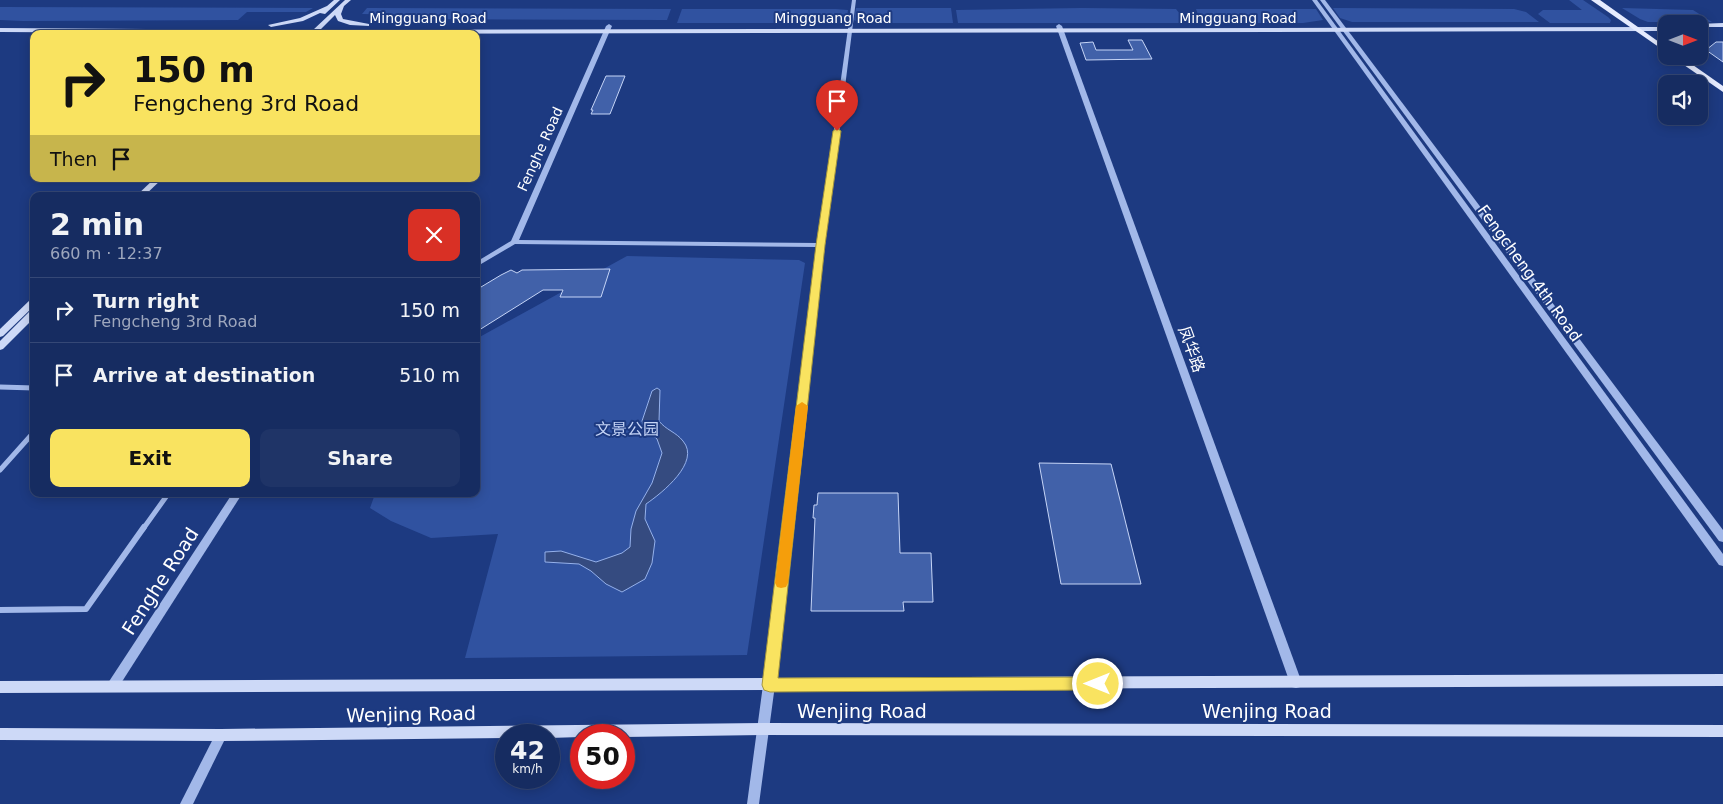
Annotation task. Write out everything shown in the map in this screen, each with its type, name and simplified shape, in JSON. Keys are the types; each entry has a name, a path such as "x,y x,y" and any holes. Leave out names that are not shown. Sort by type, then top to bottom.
{"main road":[{"path":"313,30 327,8 336,0"},
{"path":"321,25 348,0"},
{"path":"1595,0 1658,39"},
{"path":"1603,0 1658,43"},
{"path":"342,7 338,18 342,21 368,28"},
{"path":"266,28 301,20 327,8"},
{"name":"Mingguang Road","path":"313,30 321,25 368,28"},
{"path":"1708,25 1723,25"},
{"name":"Mingguang Road","path":"0,26 313,30 368,28 1339,28 1658,26"},
{"name":"Mingguang Road","path":"1638,27 1658,29"},
{"path":"266,28 271,30"},
{"name":"Mingguang Road","path":"0,30 266,28 285,30"},
{"path":"357,30 368,28"},
{"path":"1708,30 1723,30"},
{"path":"1688,65 1723,90"},
{"path":"1697,65 1723,84"},
{"path":"144,192 155,182"},
{"path":"153,192 163,182"},
{"path":"0,334 30,305"},
{"path":"0,347 30,316"},
{"name":"Wenjing Road","path":"0,687 1723,680"},
{"name":"Wenjing Road","path":"0,734 221,735 763,729 1723,730"}],"street":[{"path":"753,804 770,685 821,245 854,0"},
{"name":"Fengcheng 4th Road","path":"1314,0 1339,28 1723,538"},
{"name":"Fengcheng 4th Road","path":"1322,0 1339,28 1723,562"},
{"name":"Fenghe Road","path":"514,242 608,28"},
{"name":"凤华路","path":"1060,28 1296,683"},
{"path":"480,263 514,242 821,245"},
{"path":"0,388 30,388"},
{"path":"0,470 30,436"},
{"path":"0,610 86,609 166,497"},
{"name":"Fenghe Road","path":"112,687 235,497"},
{"path":"186,804 221,735"}],"green space":[{"path":"1569,0 1583,0 1608,17 1611,20 1610,23 1550,23 1538,14 1543,10 1582,10"},
{"path":"0,7 313,8 306,12 247,12 238,20 23,21 0,20"},
{"path":"367,8 671,9 667,20 405,19 408,15 362,14"},
{"path":"856,8 951,8 953,23 861,23 854,20"},
{"path":"1333,8 1514,9 1526,12 1539,22 1352,22 1340,18"},
{"path":"1622,8 1693,10 1701,15 1658,15 1658,22 1648,22"},
{"path":"682,9 848,10 847,17 831,23 677,23"},
{"path":"1176,9 1187,23 958,23 956,10"},
{"path":"1196,9 1316,9 1323,20 1303,23 1201,23"},
{"name":"文景公园","path":"627,256 799,260 805,263 747,655 465,658 498,534 431,538 391,521 370,508 374,497 480,497 480,337"}],"shaded area":[{"path":"657,388 660,390 659,421 683,441 687,449 687,458 677,476 669,485 646,504 645,519 655,541 652,563 645,579 622,592 606,584 591,571 579,564 545,562 545,552 561,551 596,562 622,553 630,547 631,529 636,511 652,483 662,453 657,439 644,427 642,421 652,391"}],"building":[{"path":"1128,40 1142,40 1152,59 1086,60 1080,43 1093,42 1096,50 1133,50"},
{"path":"1716,42 1723,42 1723,62 1708,51 1708,48"},
{"path":"606,76 625,76 610,114 591,114 593,110 591,110"},
{"path":"610,269 601,297 560,297 563,290 543,290 480,329 480,288 511,270 517,273 522,270"},
{"path":"1039,463 1111,464 1141,584 1061,584"},
{"path":"818,493 898,493 900,553 931,553 933,602 903,602 904,611 811,611 815,518 813,518 814,505 817,505"}],"slow traffic":[{"path":"781,583 802,406"}],"route":[{"path":"837,131 821,245 770,685 1098,684"}]}
